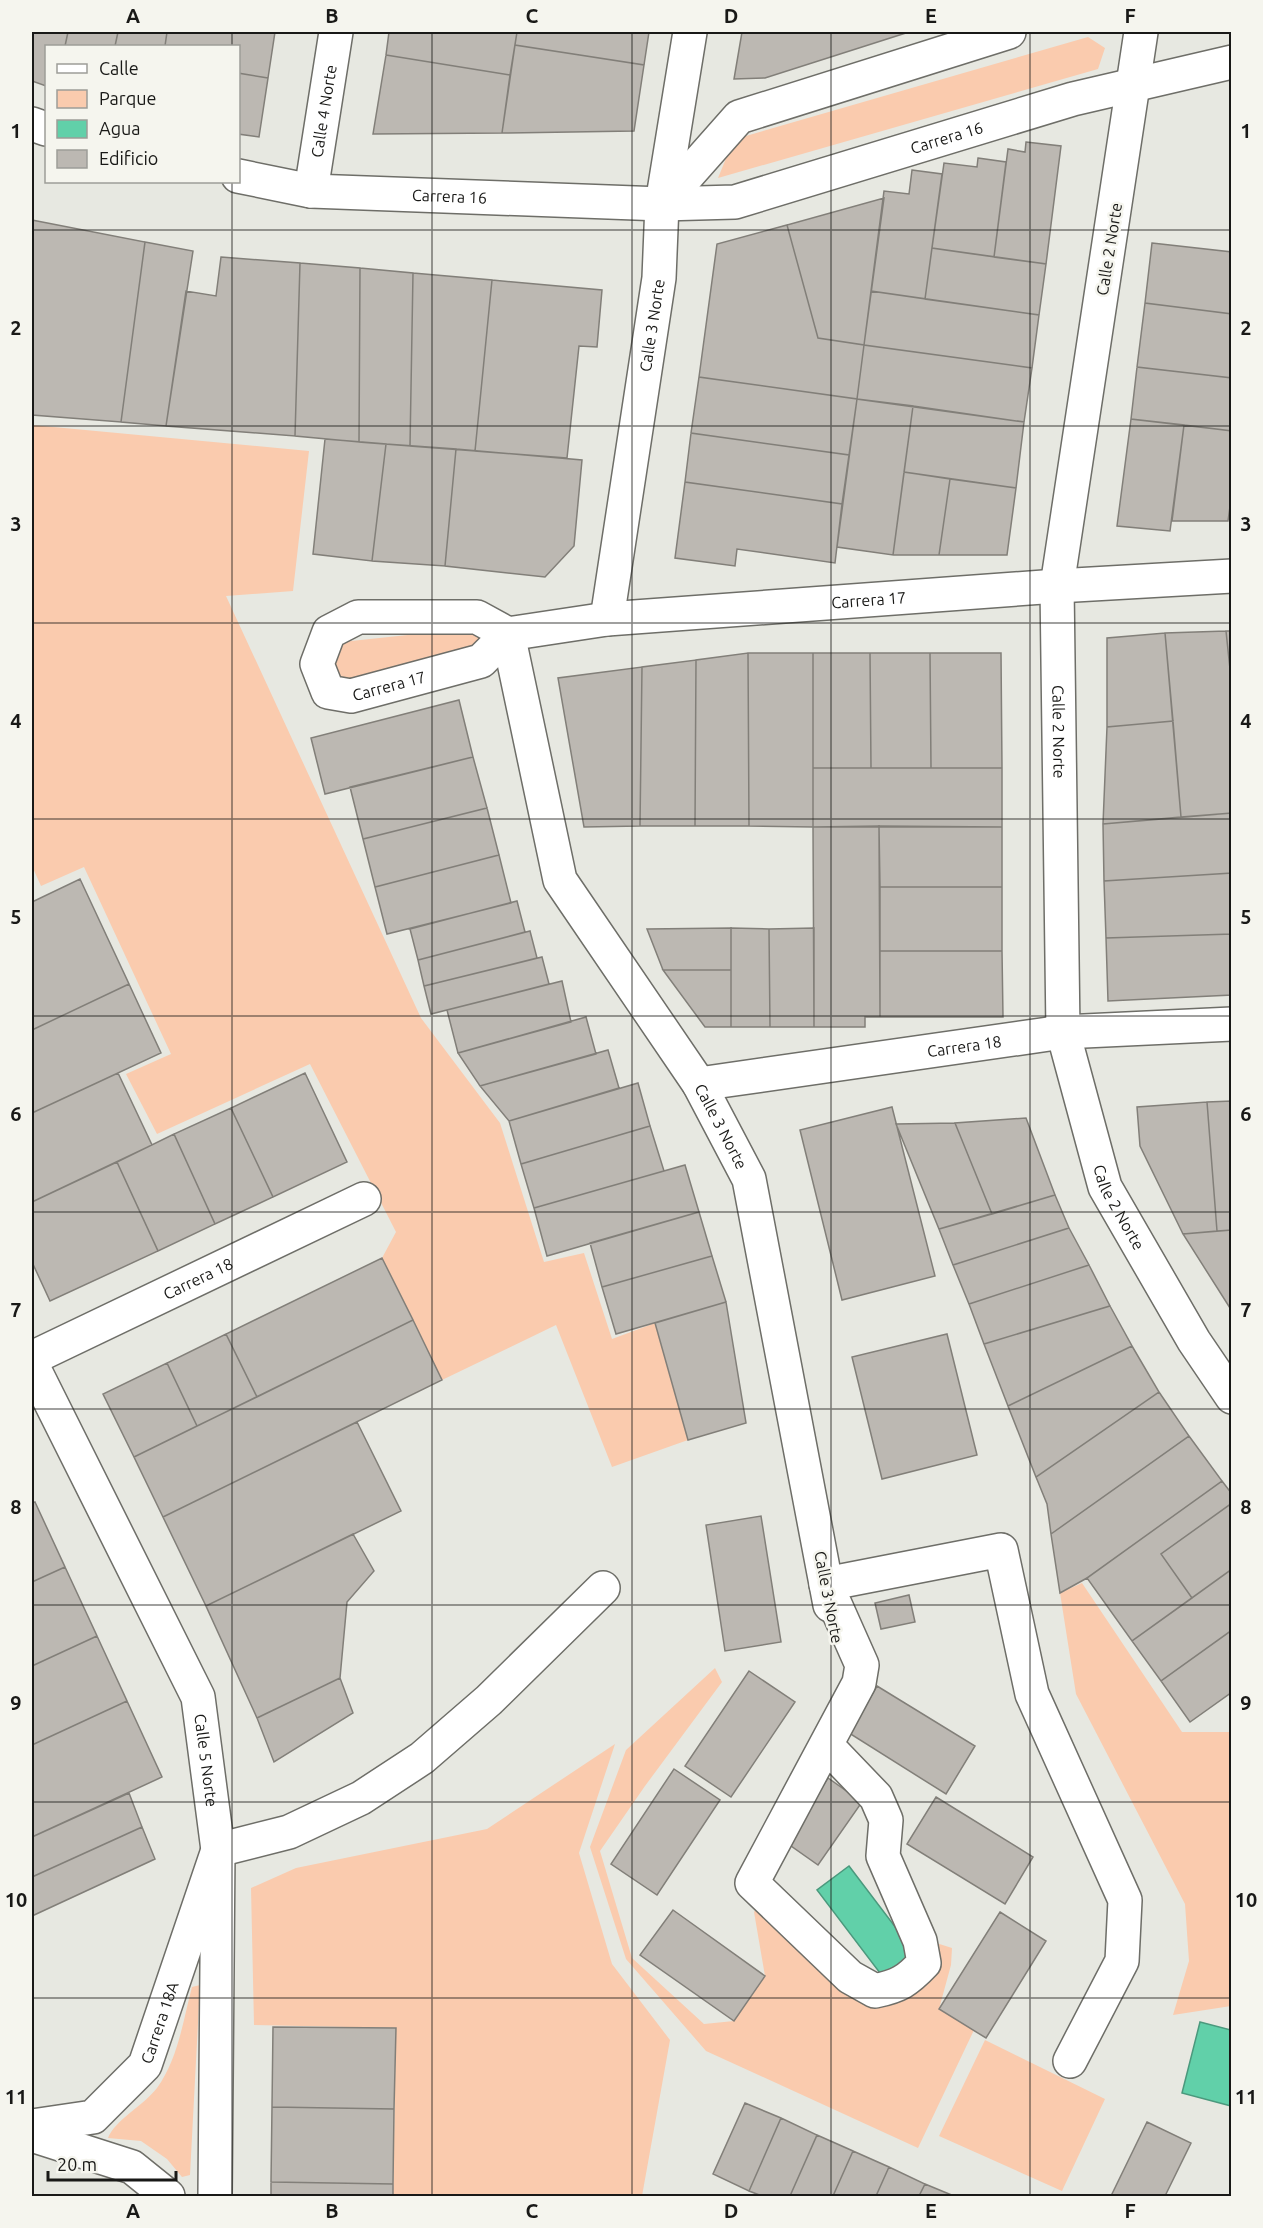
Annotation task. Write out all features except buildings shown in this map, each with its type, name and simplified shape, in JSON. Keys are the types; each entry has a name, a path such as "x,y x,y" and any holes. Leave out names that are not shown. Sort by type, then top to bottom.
{"street":[{"name":"Calle 4 Norte","path":"311,191 336,32"},
{"name":"Calle 3 Norte","path":"606,619 659,278 662,204 690,32"},
{"path":"662,204 739,117 1009,32"},
{"name":"Calle 2 Norte","path":"1141,32 1057,586 1062,1032 1105,1187 1194,1341 1232,1397"},
{"name":"Carrera 16","path":"240,176 311,191 662,204 735,202 1073,99 1232,62"},
{"name":"Carrera 17","path":"508,634 482,661 351,696 328,692 317,664 329,632 358,617 477,618 508,634 606,619 1057,586 1232,576"},
{"name":"Calle 3 Norte","path":"508,634 560,880 699,1084 749,1179 840,1655"},
{"name":"Carrera 18","path":"699,1084 1062,1032 1232,1024"},
{"name":"Carrera 18","path":"32,1358 364,1199"},
{"name":"Calle 5 Norte","path":"32,1365 198,1696 218,1850 215,2196"},
{"path":"827,1746 876,1797 886,1820 883,1856 920,1941 924,1964 899,1986 875,1991 850,1977 752,1883 860,1683 862,1665 826,1584 1001,1550 1032,1694 1125,1900 1122,1961 1070,2061"},
{"path":"218,1850 289,1832 361,1798 422,1758 489,1700 603,1588"},
{"name":"Carrera 18A","path":"32,2126 93,2117 145,2065 218,1850"},
{"path":"32,2135 132,2167 168,2196"}],"green space":[{"path":"1088,37 1105,48 1098,69 718,178 727,156 739,138"},
{"path":"32,425 309,451 293,591 226,596 421,1018 500,1123 544,1262 584,1253 612,1339 655,1323 688,1440 612,1467 556,1325 442,1380 382,1258 396,1232 310,1064 157,1134 126,1074 171,1054 84,867 41,886 32,866"},
{"path":"473,628 484,637 476,651 349,681 332,673 329,655 342,642"},
{"path":"1082,1583 1182,1732 1231,1732 1231,2006 1173,2015 1189,1961 1185,1904 1076,1694 1060,1593"},
{"path":"715,1668 722,1682 600,1851 632,1958 704,2024 734,2021 765,1976 754,1912 761,1903 867,1999 930,1941 952,1948 951,1965 939,2009 974,2030 918,2148 706,2051 626,1959 590,1847 626,1750"},
{"path":"615,1744 579,1853 612,1964 670,2040 642,2196 393,2196 396,2028 254,2025 251,1888 296,1868 487,1829"},
{"path":"200,1985 190,2175 182,2177 167,2159 141,2141 108,2138 117,2125 151,2095 164,2077 179,2039 192,1987"},
{"path":"985,2040 1105,2099 1062,2191 939,2136"}],"water":[{"path":"849,1866 915,1953 883,1977 817,1890"},
{"path":"1200,2022 1231,2030 1231,2106 1182,2093"}]}
